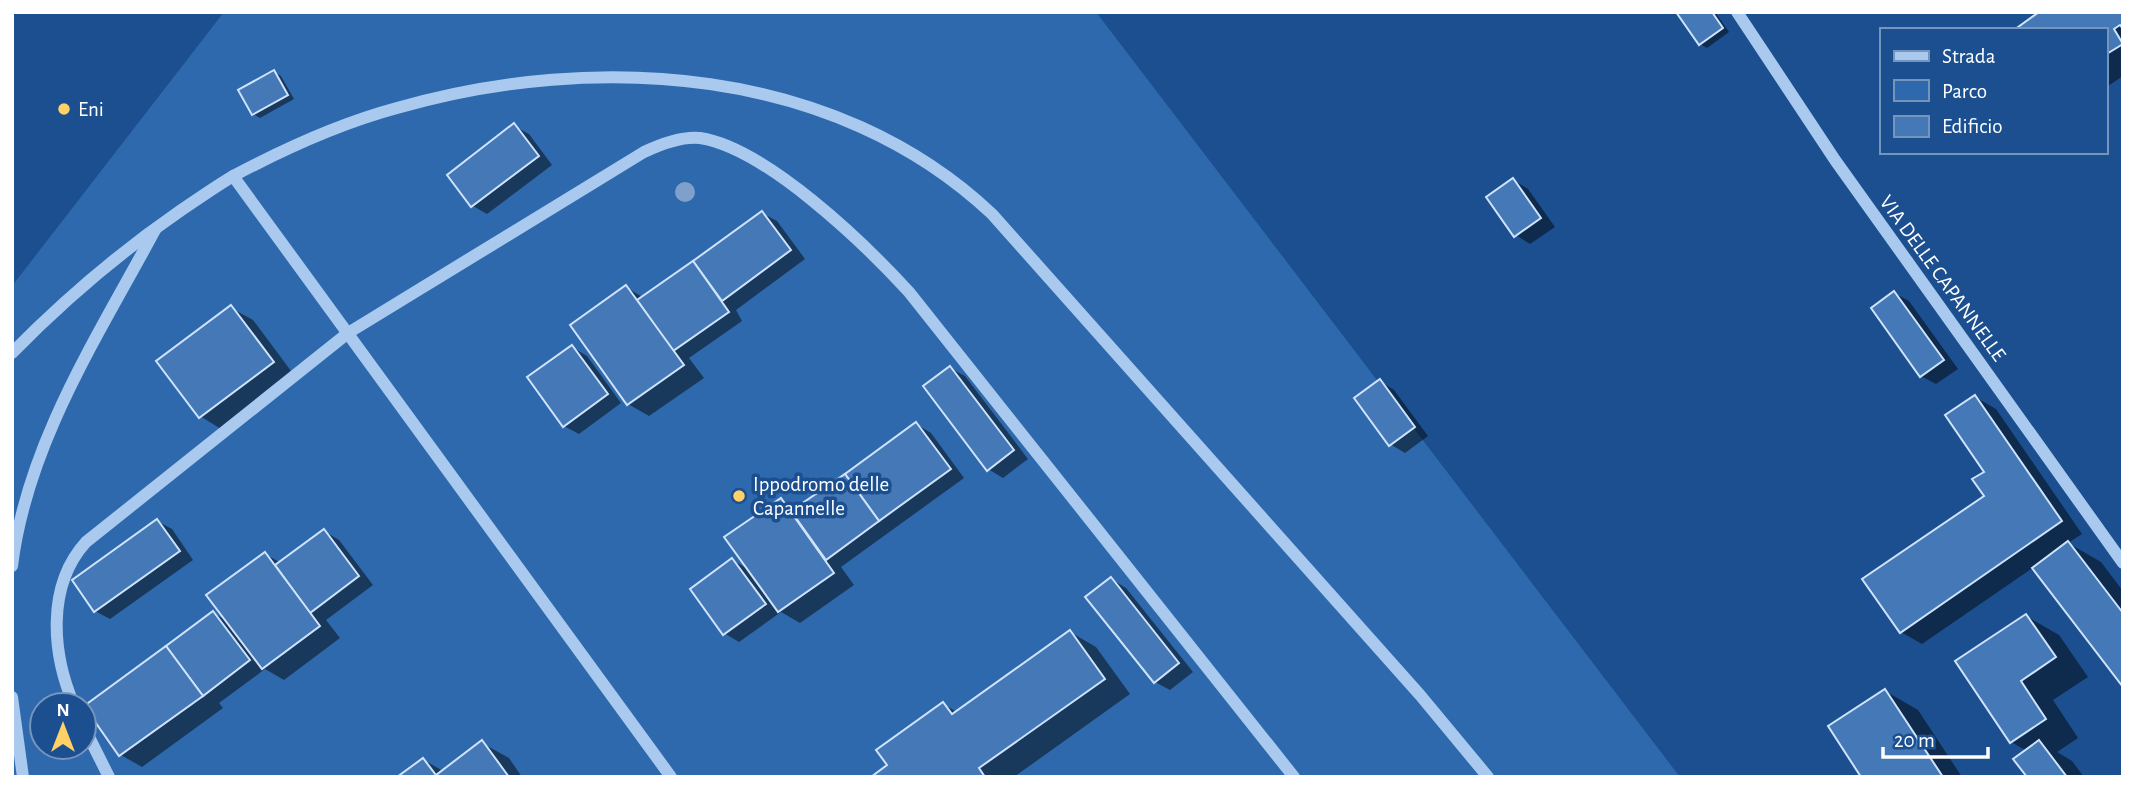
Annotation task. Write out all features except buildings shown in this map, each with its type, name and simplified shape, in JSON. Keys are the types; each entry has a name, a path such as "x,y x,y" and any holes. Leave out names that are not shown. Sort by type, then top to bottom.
{"street":[{"name":"VIA DELLE CAPANNELLE","path":"1737,12 1835,160 2123,563"},
{"path":"12,353 51,313 102,269 157,226 233,176 295,146 397,108 473,91 556,81 647,79 720,86 792,100 869,130 937,169 992,214 1420,695 1488,777"},
{"path":"70,691 61,664 57,628 61,586 76,553 96,533 348,333 656,147 693,138 716,142 767,168 821,208 868,248 909,292 1294,777"},
{"path":"233,176 671,777"},
{"path":"12,566 22,512 44,446 74,380 157,226"},
{"path":"12,697 23,777"},
{"path":"98,755 109,777"}],"green space":[{"name":"Ippodromo delle Capannelle","path":"224,12 1096,12 1680,777 12,777 12,286"}],"place":[{"name":"Eni","path":"64,109"},
{"name":"Ippodromo delle Capannelle","path":"739,496"}]}
